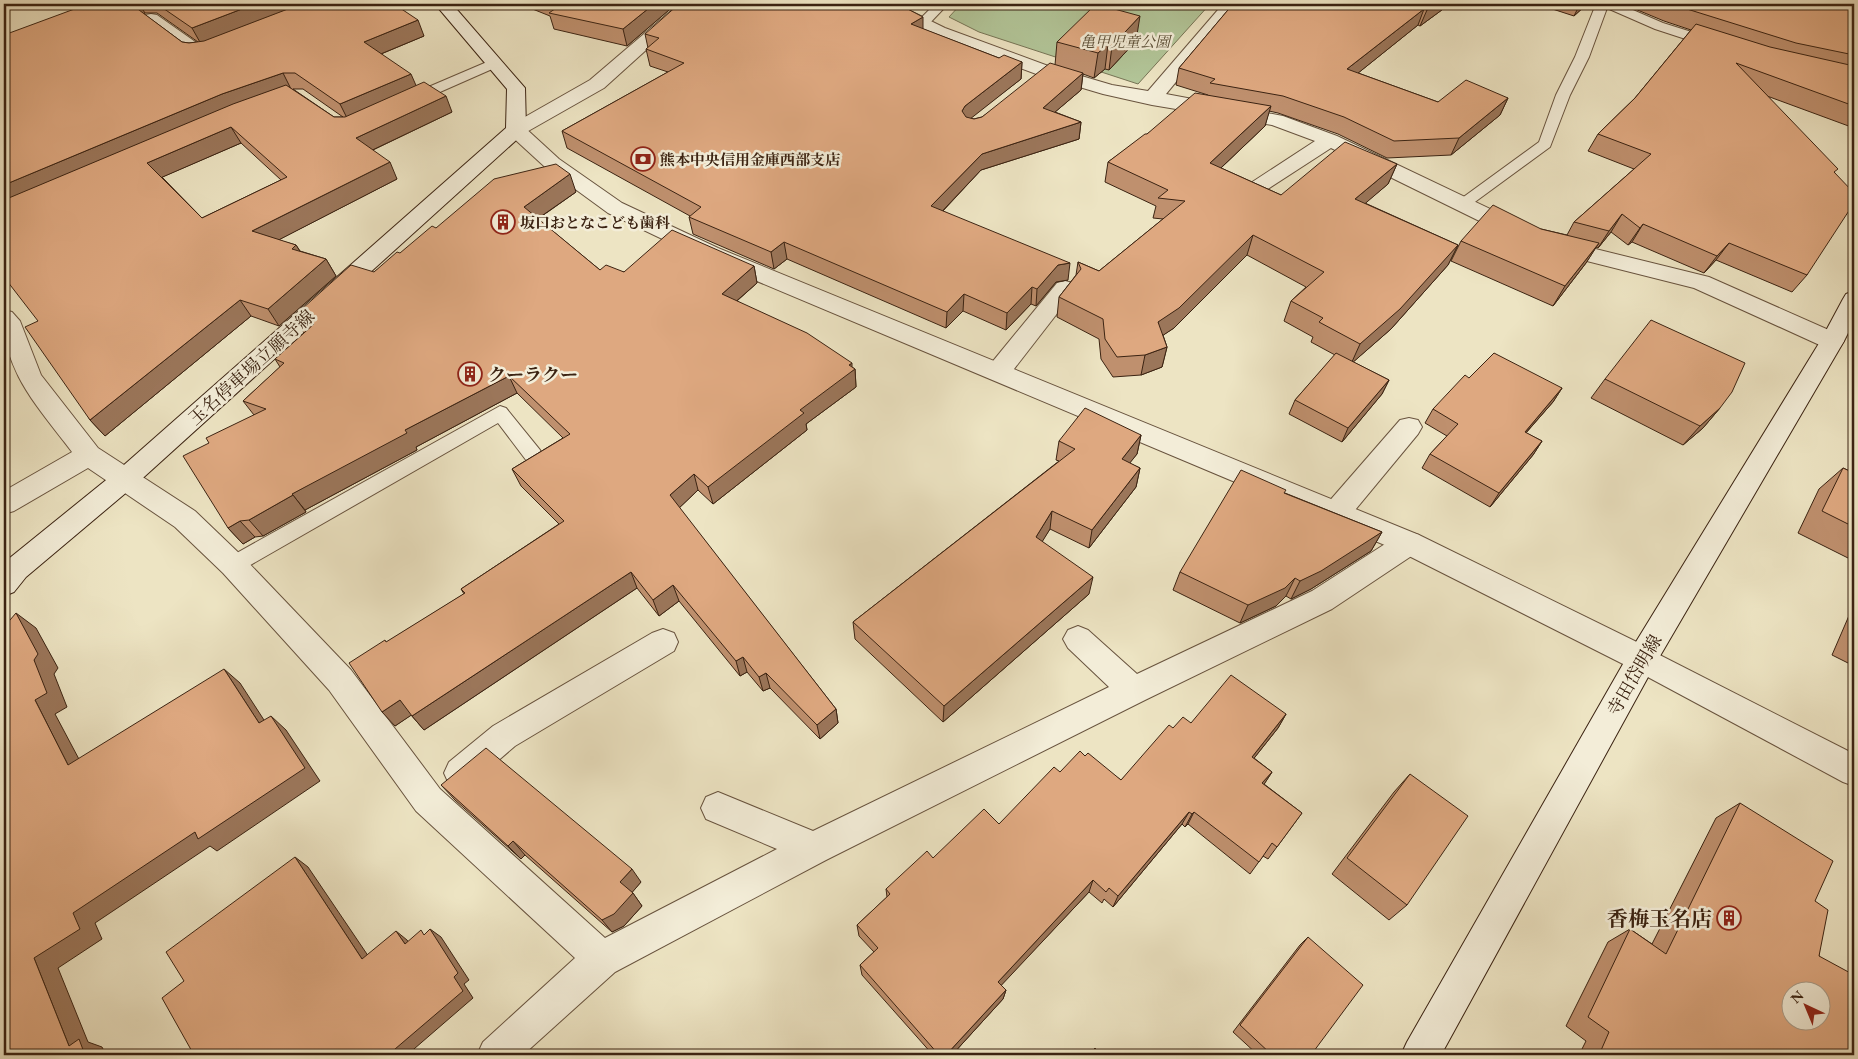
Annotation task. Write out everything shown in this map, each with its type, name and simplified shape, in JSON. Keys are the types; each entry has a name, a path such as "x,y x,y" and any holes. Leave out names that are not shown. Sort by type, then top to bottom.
{"street":[{"path":"443,4 516,88 516,130 552,164 615,208 710,254 1409,543 1642,659 1854,771"},
{"name":"玉名停車場立願寺線","path":"4,584 16,569 125,480 516,130 597,84 689,4"},
{"path":"883,4 1038,77 1276,120 1330,140 1538,242 1702,282 1832,341"},
{"path":"1152,99 1232,4"},
{"path":"151,18 198,52 206,51 234,40"},
{"path":"1247,194 1330,140"},
{"path":"998,372 1065,288"},
{"name":"寺田岱明線","path":"1420,1055 1642,659 1832,341 1854,299"},
{"path":"4,318 12,327 11,348 30,378 89,455 185,519 233,565 340,680 428,800 602,959"},
{"path":"1336,513 1409,427"},
{"path":"4,504 89,455"},
{"path":"496,1055 602,959 814,848 1134,690 1322,600 1409,543"},
{"path":"1078,638 1134,690"},
{"path":"428,800 504,736 663,642"},
{"path":"718,808 814,848"}],"lane":[{"path":"924,23 942,4"},
{"path":"1463,204 1546,144 1563,95 1582,57 1602,4"},
{"path":"1609,4 1659,26 1724,47"},
{"path":"397,106 494,63"},
{"path":"233,565 500,413 533,455"}],"green space":[{"name":"亀甲児童公園","path":"961,4 1210,4 1138,84 979,32 949,17"}],"building":[{"path":"88,4 131,4 182,42 189,43 204,41 301,4 394,4 418,20 364,42 411,74 340,104 295,73 283,73 222,94 4,185 4,35"},
{"path":"157,4 255,4 192,28"},
{"path":"554,4 654,4 623,29 549,13 559,6"},
{"path":"679,4 898,4 923,17 911,24 999,58 1004,55 1022,62 965,106 962,111 966,117 974,119 982,117 1050,63 1083,73 1043,108 1081,122 982,154 931,206 1070,263 1058,265 1037,289 1032,287 1007,313 964,294 947,312 784,242 771,252 689,217 701,207 562,131 684,63 646,49 659,38 645,34"},
{"path":"1096,4 1140,16 1112,46 1108,44 1098,53 1057,42"},
{"path":"1233,4 1435,4 1427,10 1424,9 1347,69 1438,102 1466,80 1508,98 1459,138 1394,141 1344,117 1283,96 1210,83 1215,79 1179,68"},
{"path":"1671,4 1854,4 1854,55 1796,43"},
{"path":"1696,24 1770,47 1854,66 1854,106 1736,63 1838,169 1834,172 1854,193 1854,203 1807,275 1729,243 1717,256 1643,224 1640,228 1622,214 1609,231 1574,222 1651,154 1598,134 1635,98"},
{"path":"424,82 446,96 356,138 390,162 252,231 296,245 292,249 326,259 268,309 240,300 90,420 25,327 38,321 4,277 4,200 233,104 286,85 334,117 345,117","holes":["231,127 287,177 202,218 147,163"]},
{"path":"1195,93 1271,106 1210,163 1281,195 1345,142 1397,164 1355,199 1458,245 1400,309 1360,344 1319,322 1323,318 1291,301 1324,272 1253,235 1179,308 1158,322 1167,347 1145,355 1117,357 1105,339 1103,319 1059,297 1081,269 1078,262 1099,271 1185,201 1158,198 1168,190 1108,162 1147,134"},
{"path":"556,164 570,174 524,207 600,270 606,265 624,272 672,230 754,266 722,294 807,333 852,363 849,365 855,369 800,410 804,413 708,487 694,474 670,495 836,709 817,725 766,673 759,677 743,657 736,661 673,585 653,600 631,572 412,716 400,700 382,712 349,663 465,593 461,589 564,521 512,469 570,434 509,376 405,430 407,433 292,494 249,520 240,521 228,528 183,456 209,443 206,438 266,409 243,401 284,363 275,359 314,324 293,317 351,265 374,272 432,226 436,228 494,179"},
{"path":"1493,205 1541,229 1599,243 1565,286 1461,241"},
{"path":"1651,320 1745,363 1732,392 1720,408 1700,426 1605,379"},
{"path":"1336,353 1389,380 1348,428 1295,400"},
{"path":"1494,353 1562,388 1525,432 1542,441 1499,493 1430,454 1458,424 1433,409 1465,375 1469,378"},
{"path":"1085,408 1141,435 1122,459 1140,468 1092,530 1052,511 1036,537 1093,577 944,706 853,622 1075,449 1059,441"},
{"path":"1843,468 1854,473 1854,527 1822,511"},
{"path":"1241,470 1286,490 1284,493 1382,532 1321,571 1300,581 1295,578 1285,588 1248,605 1180,572"},
{"path":"16,613 38,654 34,660 47,693 35,700 68,765 224,669 259,723 271,716 305,768 198,839 195,832 73,913 80,929 34,958 69,1046 79,1039 85,1055 4,1055 4,627"},
{"path":"1231,675 1286,714 1252,757 1272,772 1262,783 1302,813 1277,847 1272,843 1259,862 1194,812 1192,814 1189,812 1118,896 1109,888 1106,892 1093,880 998,982 1006,990 946,1055 939,1055 860,965 878,948 857,925 890,894 886,889 927,851 933,858 984,809 999,824 1054,767 1060,772 1080,751 1085,756 1088,753 1121,780 1169,725 1173,728 1183,717 1191,723"},
{"path":"486,748 632,869 620,882 633,893 614,914 602,920 513,841 508,846 441,785"},
{"path":"1410,774 1468,816 1407,905 1347,858"},
{"path":"1740,803 1833,861 1815,901 1828,910 1819,956 1854,975 1854,1055 1599,1055 1609,1032 1588,1017 1630,929 1666,954"},
{"path":"295,857 362,959 396,931 405,944 421,930 424,935 430,929 458,973 454,977 463,991 388,1055 194,1055 162,998 184,981 166,952"},
{"path":"1308,937 1363,985 1311,1055 1272,1055 1240,1025"},
{"path":"1095,1048 1102,1055 1088,1055"}],"place":[{"name":"熊本中央信用金庫西部支店","path":"643,159"},
{"name":"坂口おとなこども歯科","path":"503,222"},
{"name":"クーラクー","path":"470,374"},
{"name":"香梅玉名店","path":"1729,918"}]}
